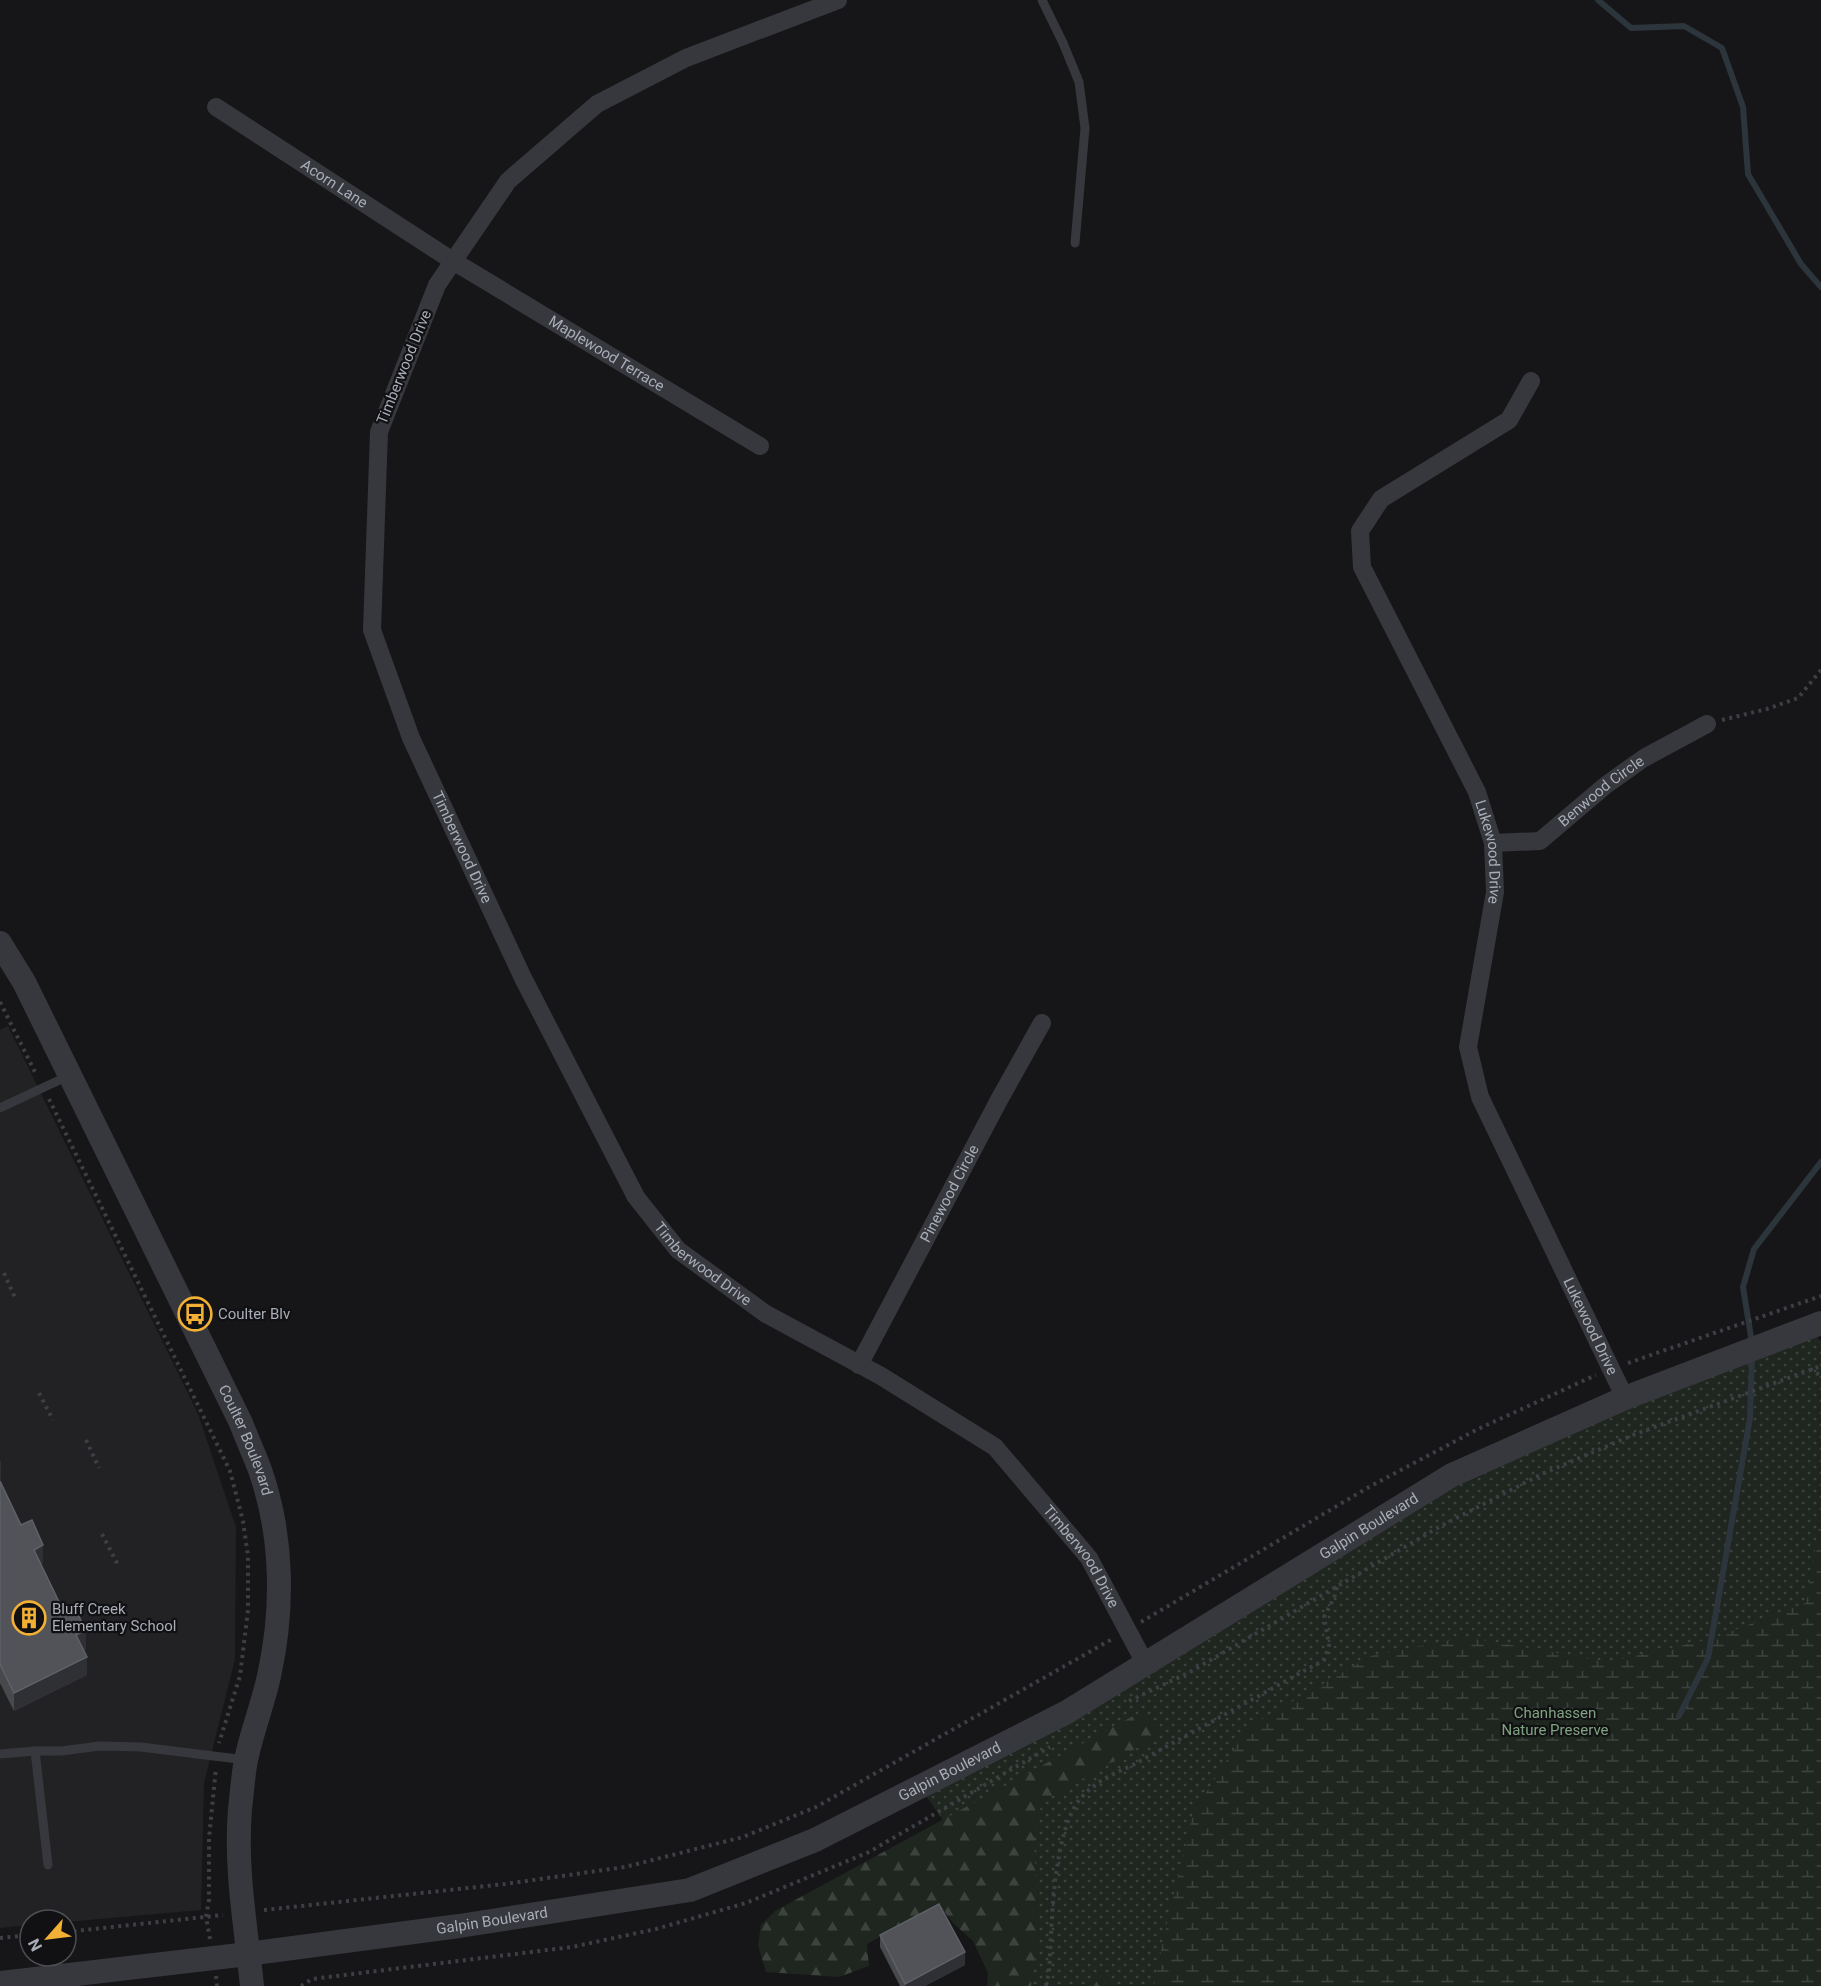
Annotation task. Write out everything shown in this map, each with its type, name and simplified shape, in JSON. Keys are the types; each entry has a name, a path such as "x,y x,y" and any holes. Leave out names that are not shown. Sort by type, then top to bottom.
{"street":[{"name":"Timberwood Drive","path":"838,0 686,58 597,104 508,181 437,285 378,432 372,630 411,738 523,978 636,1197 678,1250 766,1314 860,1365 995,1447 1089,1558 1146,1665"},
{"name":"Acorn Lane","path":"216,107 453,261"},
{"name":"Maplewood Terrace","path":"453,261 759,446"},
{"name":"Lukewood Drive","path":"1531,381 1509,420 1380,499 1360,531 1362,567 1477,792 1493,843 1495,892 1468,1047 1480,1097 1625,1398"},
{"name":"Benwood Circle","path":"1493,843 1539,841 1606,785 1644,758 1707,724"},
{"name":"Coulter Boulevard","path":"0,943 24,982 241,1423 260,1470 271,1512 280,1588 278,1627 269,1677 246,1760 240,1812 242,1912 252,1986"},
{"name":"Pinewood Circle","path":"860,1365 1042,1023"},
{"name":"Galpin Boulevard","path":"0,1983 459,1926 690,1890 814,1840 1067,1712 1452,1475 1625,1398 1821,1323"}],"lane":[{"path":"1042,0 1079,82 1085,128 1075,243"},
{"path":"0,1108 70,1075"},
{"path":"0,1754 62,1751 99,1746 141,1747 246,1760"},
{"path":"35,1751 48,1865"}],"path":[{"path":"1707,724 1767,709 1798,698 1821,670"},
{"path":"0,1002 225,1460 243,1521 248,1557 248,1610 240,1676 219,1742 213,1782 209,1838 210,1900 206,1917"},
{"path":"3,1273 16,1300"},
{"path":"78,1931 494,1885 625,1867 743,1837 816,1807 1127,1630 1369,1487 1478,1429 1611,1368 1821,1296"},
{"path":"1810,1370 1821,1376"},
{"path":"39,1394 53,1420"},
{"path":"86,1440 99,1468"},
{"path":"102,1534 118,1565"},
{"path":"1046,1986 1049,1972 1055,1874 1067,1823 1080,1799 1102,1779 1131,1766 1324,1660 1329,1644 1324,1617 1334,1598 1336,1587"},
{"path":"0,1938 18,1936"}],"shaded area":[{"path":"8,1026 198,1414 236,1527 235,1659 204,1783 201,1910 78,1921 78,1908 18,1908 18,1926 0,1928 0,1030"}],"green space":[{"name":"Chanhassen Nature Preserve","path":"1809,1328 1821,1342 1821,1986 1004,1986 967,1855 920,1787 1452,1475"},
{"path":"1821,1513 1821,1986 1154,1986 1193,1813 1248,1727 1371,1656 1466,1637 1607,1662 1711,1639 1806,1603"},
{"path":"1144,1710 1163,1733 1042,1802 1034,1836 1039,1940 1031,1986 987,1986 988,1973 973,1941 954,1924 939,1905 867,1944 869,1966 839,1977 766,1972 758,1945 761,1925 775,1911"},
{"path":"1107,1973 1117,1986 1080,1986"}],"building":[{"name":"Bluff Creek Elementary School","path":"0,1481 21,1525 32,1520 43,1545 34,1550 63,1610 73,1605 86,1630 76,1635 87,1657 14,1693 0,1664"},
{"path":"939,1904 965,1952 905,1984 880,1935"}],"waterway":[{"path":"1598,0 1631,28 1684,26 1722,48 1743,107 1748,174 1801,264 1821,287"},
{"path":"1752,1343 1743,1287 1754,1249 1821,1162"},
{"path":"1679,1716 1708,1658 1750,1418 1752,1356"}],"place":[{"name":"Coulter Blv","path":"195,1314"},
{"name":"Bluff Creek Elementary School","path":"29,1618"}]}
